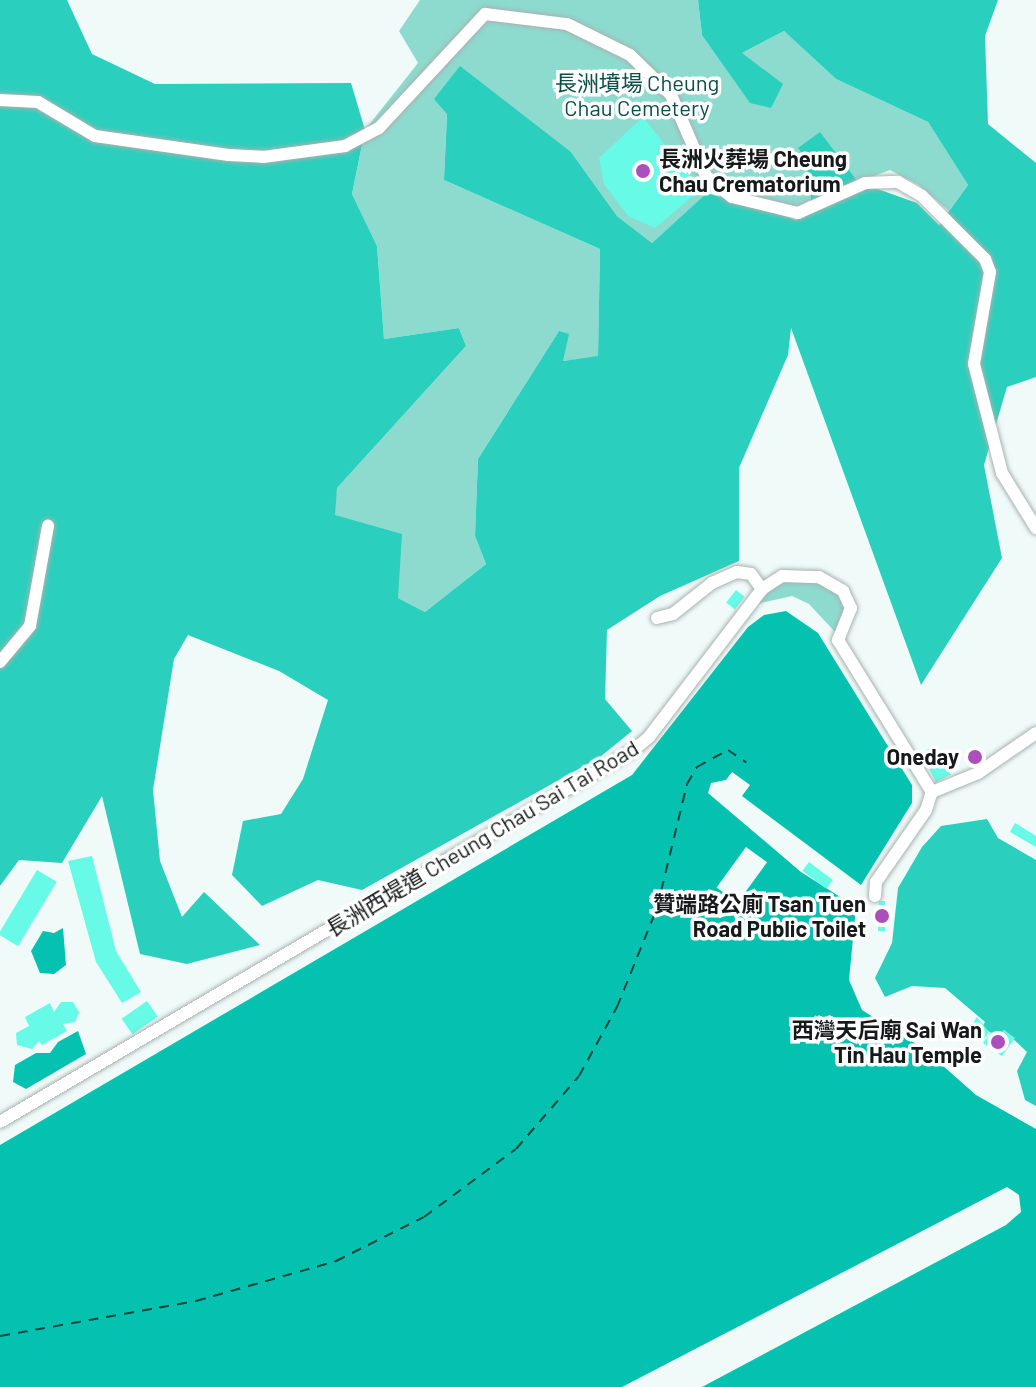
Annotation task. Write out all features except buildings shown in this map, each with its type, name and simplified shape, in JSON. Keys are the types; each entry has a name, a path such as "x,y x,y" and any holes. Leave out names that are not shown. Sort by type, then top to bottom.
{"street":[{"path":"0,100 38,102 104,138 249,157 316,150 354,144 375,132 485,14 567,24 630,55 671,95 706,176 732,197 798,213 865,183 898,182 922,196 985,259 990,272 974,364 1002,473 1036,528"},
{"path":"0,662 30,626 48,526"},
{"path":"657,618 673,614 712,583 737,572 751,574 762,589 782,576 801,576 819,577 843,591 851,608 838,640 932,792"},
{"name":"長洲西堤道 Cheung Chau Sai Tai Road","path":"0,1122 632,751 649,737 762,589"},
{"path":"875,896 876,882 926,810 932,792 978,773 1036,733"}],"green space":[{"name":"長洲墳場 Cheung Chau Cemetery","path":"420,0 698,0 702,35 742,53 784,31 836,79 928,122 968,185 949,211 919,185 890,170 858,182 806,159 811,199 798,207 751,199 720,182 652,243 617,216 571,152 447,113 444,180 600,249 598,357 563,361 559,331 478,459 475,536 486,564 425,612 398,598 333,515 337,488 466,346 459,328 384,339 377,246 352,194 365,130 418,63 399,31"},
{"path":"794,581 820,583 839,593 846,609 836,633 809,604 792,596 756,604 778,584"}],"shaded area":[{"path":"0,0 67,0 92,54 155,84 351,83 365,130 352,194 377,246 384,339 459,328 466,346 337,488 335,515 402,534 398,598 425,612 486,564 475,536 478,459 559,331 569,334 563,361 598,356 600,249 444,180 447,114 434,99 460,66 571,152 617,216 652,243 707,193 797,220 811,199 806,159 798,148 820,132 858,182 917,203 939,225 968,185 928,122 836,79 784,31 742,53 783,84 771,108 750,103 702,35 698,0 998,0 985,36 988,124 1036,163 1036,377 1007,387 984,465 1002,558 921,685 791,328 788,355 739,468 739,561 660,596 607,630 605,699 632,731 600,757 362,890 318,880 262,906 232,875 243,821 281,814 303,779 328,700 279,671 188,635 174,659 153,790 160,861 182,917 204,892 260,945 187,964 140,954 102,796 62,863 19,860 0,886"},
{"path":"786,611 818,633 912,785 912,803 861,885 742,796 750,785 732,772 726,780 711,783 708,793 801,872 856,907 849,980 862,1010 924,1049 976,1095 1036,1129 1036,1387 0,1387 0,1145 632,775 748,627 764,615"},
{"path":"987,819 998,838 1036,860 1036,1106 1025,1100 1017,1071 1027,1052 1004,1030 999,1038 982,1027 985,1022 945,988 912,986 885,997 875,978 892,943 898,888 922,847 941,826"},
{"path":"63,928 66,965 54,974 40,973 31,951 43,931 54,933"},
{"path":"78,1031 86,1054 26,1089 13,1082 15,1065 36,1053 50,1053 58,1042"}],"pier":[{"path":"746,847 767,862 738,903 717,887"},
{"path":"1007,1187 1019,1195 1021,1212 1006,1225 702,1387 622,1387"}],"ferry route":[{"path":"0,1336 196,1301 336,1261 424,1217 516,1149 579,1076 617,1007 657,908 687,784 697,767 728,750 746,762"}],"place":[{"name":"長洲火葬場 Cheung Chau Crematorium","path":"643,171"},
{"name":"Oneday","path":"975,757"},
{"name":"贊端路公廁 Tsan Tuen Road Public Toilet","path":"882,916"},
{"name":"西灣天后廟 Sai Wan Tin Hau Temple","path":"998,1042"}]}
